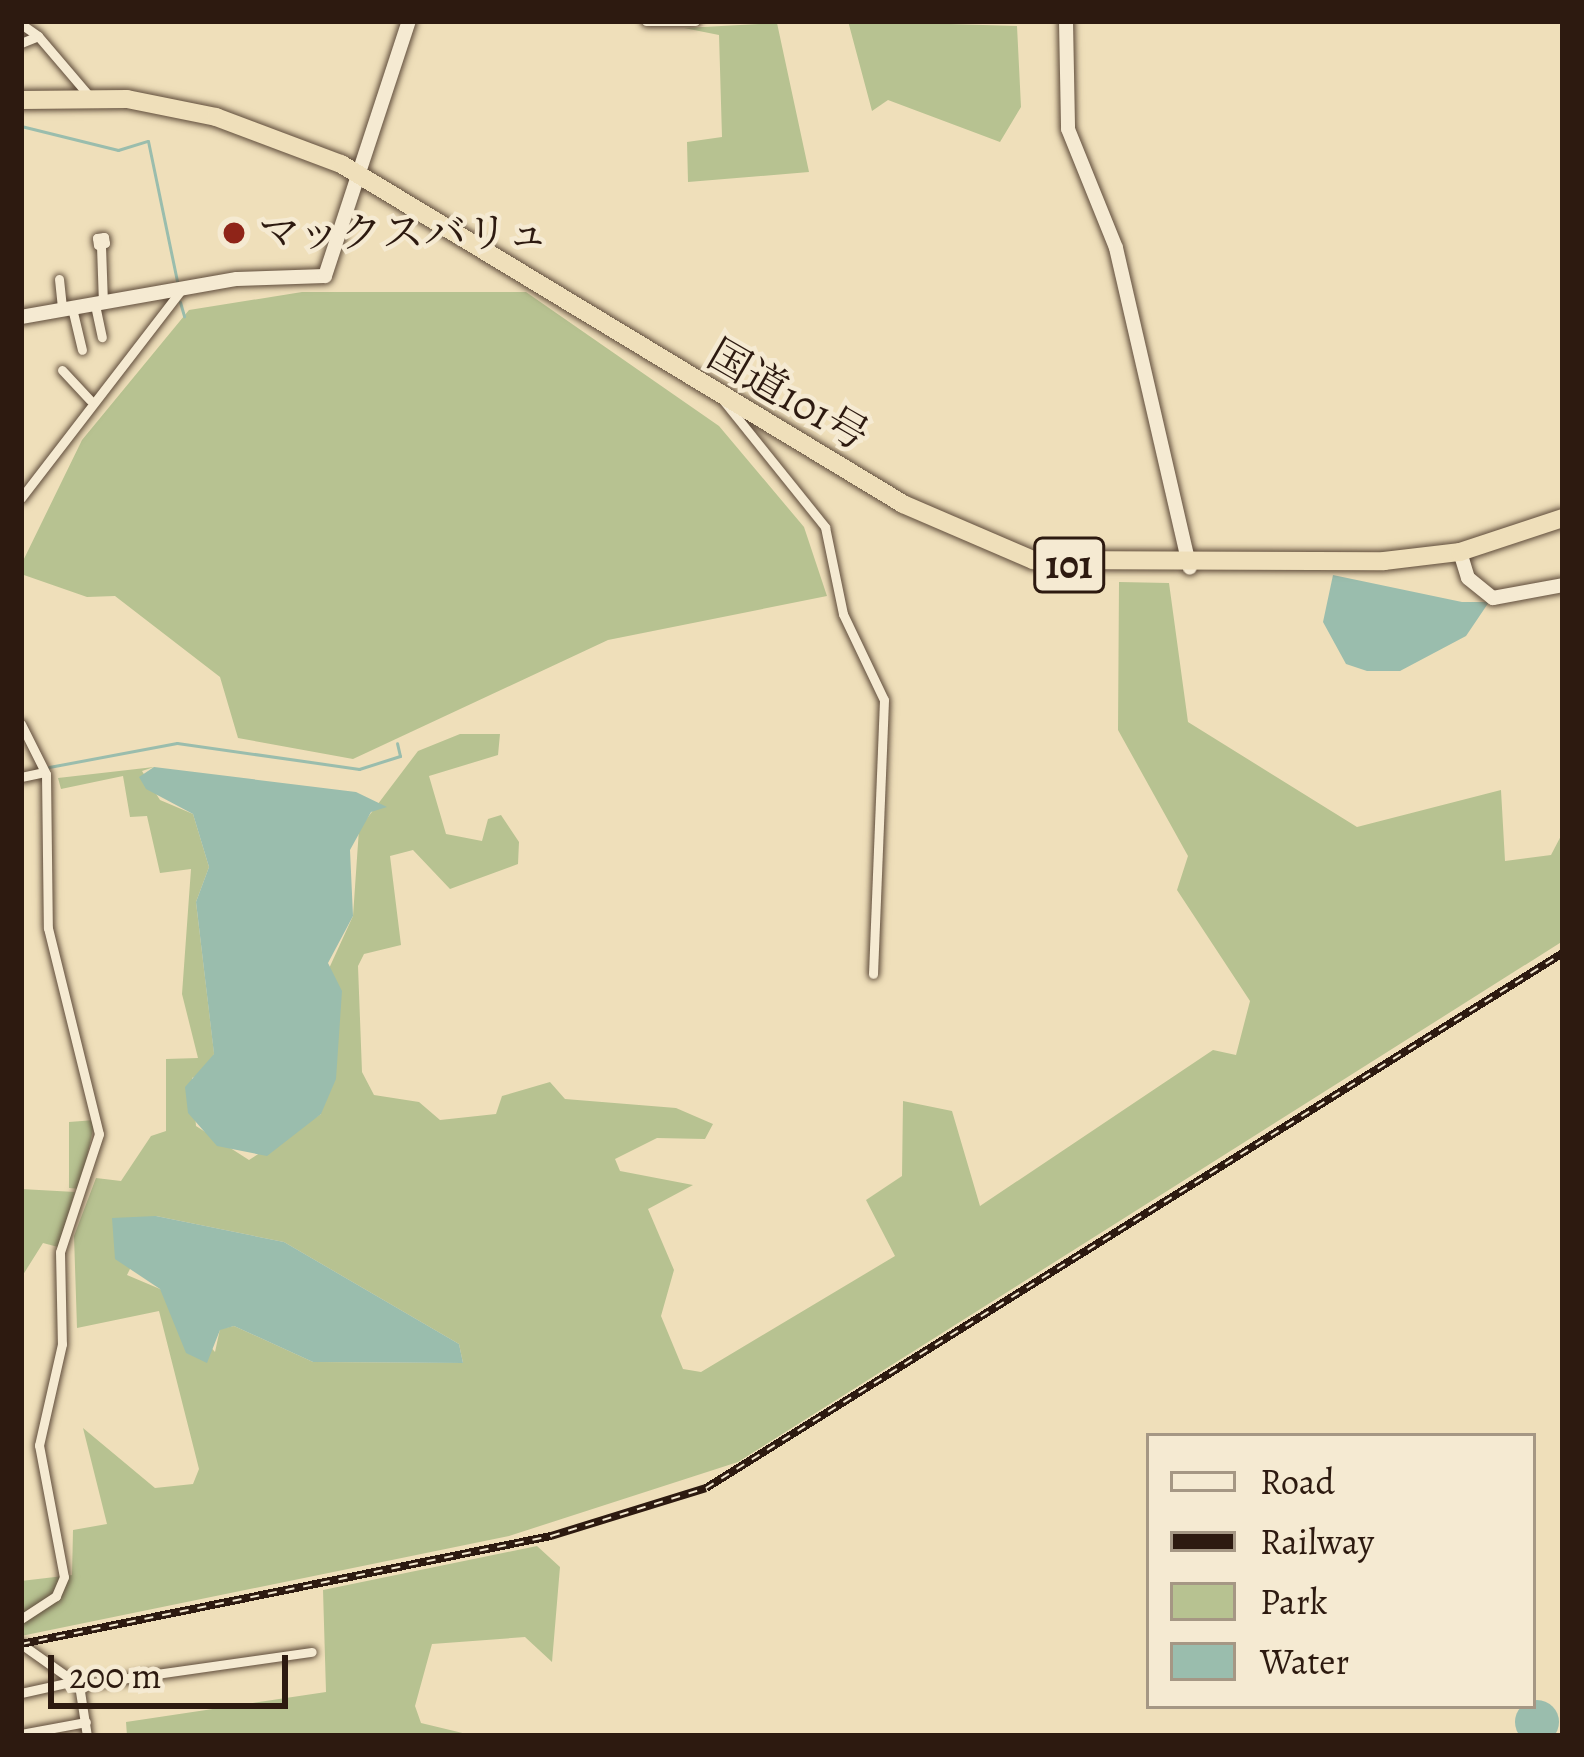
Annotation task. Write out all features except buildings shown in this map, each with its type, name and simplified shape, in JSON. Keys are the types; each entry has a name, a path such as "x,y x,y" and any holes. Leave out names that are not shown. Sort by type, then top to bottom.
{"highway":[{"name":"国道101号","path":"21,100 91,98 216,117 364,178 719,396 999,550 1054,564 1190,568 1460,553 1563,518"}],"street":[{"path":"21,316 182,289 325,276 364,178 409,21"},
{"path":"646,21 695,21"},
{"path":"1066,21 1068,129 1116,248 1190,568"},
{"path":"21,24 38,36 91,98"},
{"path":"21,43 38,36"},
{"path":"101,245 102,338"},
{"path":"59,279 82,350"},
{"path":"21,497 90,400 182,289"},
{"path":"62,370 90,400"},
{"path":"719,396 825,527 843,614 884,700 873,974"},
{"path":"1460,553 1468,578 1492,598 1563,585"},
{"path":"21,724 40,768 48,928 98,1148 60,1252 62,1344 39,1445 64,1577 56,1596 21,1618"},
{"path":"21,766 40,768"},
{"path":"21,777 40,768"},
{"path":"21,1644 77,1683 87,1736"},
{"path":"21,1693 312,1652"},
{"path":"21,1734 86,1721"}],"green space":[{"path":"848,21 1017,26 1021,107 1000,142 888,100 872,111"},
{"path":"777,23 809,172 688,182 687,142 722,137 719,35 684,28"},
{"path":"302,292 526,292 719,426 804,527 827,596 608,640 353,759 238,738 220,677 115,596 87,597 21,574 21,565 82,440 189,310"},
{"path":"1119,582 1169,583 1188,722 1357,827 1501,790 1505,861 1551,855 1563,832 1563,941 738,1462 509,1536 21,1636 21,1581 72,1575 73,1530 107,1524 83,1428 155,1488 193,1484 199,1469 159,1311 77,1328 74,1236 96,1178 121,1181 151,1136 166,1131 166,1059 198,1058 182,994 191,869 160,873 147,816 130,817 123,776 61,789 58,778 154,767 142,771 160,800 193,814 209,867 196,902 214,1053 212,1069 192,1078 196,1126 249,1160 321,1114 326,975 353,916 359,829 418,751 460,734 500,734 498,755 429,776 446,834 482,841 488,819 501,815 519,842 518,864 450,889 413,850 390,856 401,945 364,954 358,966 362,1072 374,1095 419,1102 440,1120 496,1114 502,1096 550,1082 565,1099 676,1108 713,1124 705,1139 657,1138 615,1159 620,1171 693,1185 648,1209 674,1270 661,1316 683,1369 701,1372 895,1256 866,1200 902,1176 903,1101 952,1111 980,1206 1213,1050 1236,1055 1250,1001 1177,890 1188,856 1118,730","holes":["156,1216 284,1242 459,1344 463,1363 313,1362 234,1326 220,1329 215,1352 160,1289 127,1275"]},
{"path":"95,1120 80,1189 69,1188 69,1122"},
{"path":"21,1189 75,1192 58,1247 43,1243 21,1278"},
{"path":"537,1546 560,1567 552,1662 525,1637 432,1644 415,1706 421,1723 475,1736 127,1736 126,1722 326,1692 323,1590"}],"water":[{"path":"1333,575 1462,602 1489,602 1466,636 1400,671 1367,671 1346,664 1323,622"},
{"path":"154,767 356,792 387,807 371,812 350,850 353,916 328,963 342,991 336,1079 321,1114 267,1156 217,1146 188,1113 185,1087 214,1054 196,902 209,867 193,814 146,789 139,777"},
{"path":"156,1216 284,1242 459,1344 463,1363 313,1362 234,1326 220,1330 207,1363 186,1353 160,1289 115,1259 112,1218"},
{"path":"1536,1700 1557,1714 1557,1730 1545,1742 1529,1742 1517,1730 1517,1714 1521,1709 1536,1709"}],"waterway":[{"path":"21,126 118,150 148,141 177,281"},
{"path":"180,302 184,316"},
{"path":"49,767 177,743 359,769 400,756 397,743"}],"railway":[{"path":"21,1644 551,1536 706,1488 1563,953"}],"place":[{"name":"マックスバリュ","path":"234,233"}]}
